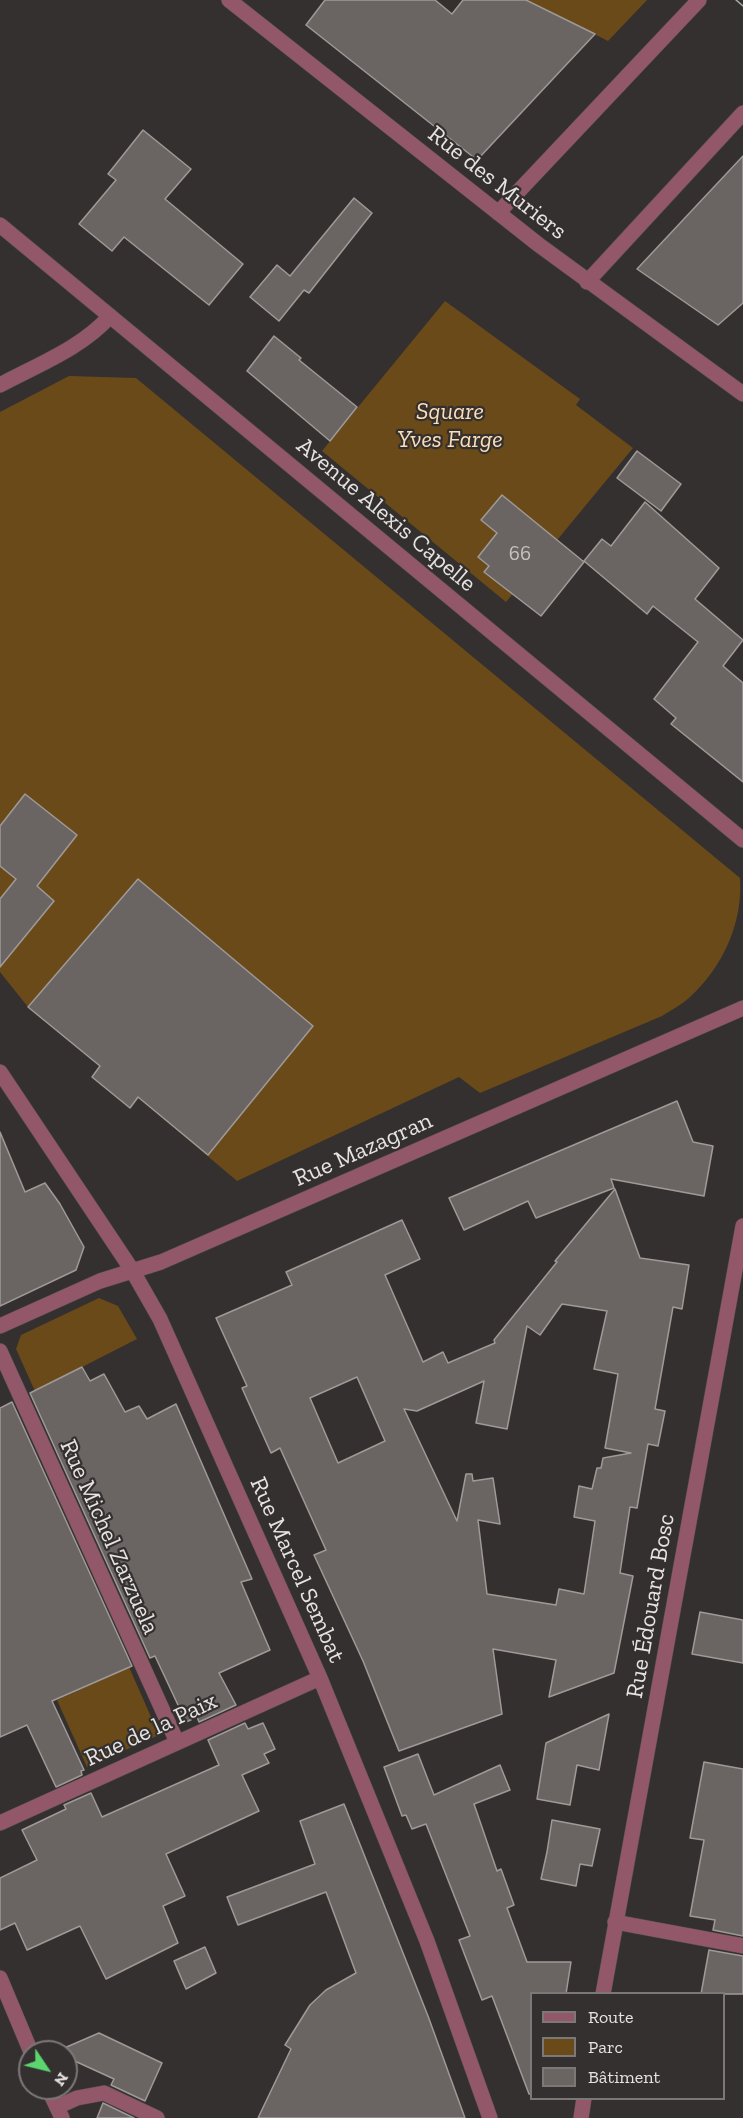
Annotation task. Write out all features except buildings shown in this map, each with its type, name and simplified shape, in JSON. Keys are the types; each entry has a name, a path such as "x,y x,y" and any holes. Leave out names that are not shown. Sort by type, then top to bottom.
{"street":[{"name":"Rue des Muriers","path":"229,0 587,282 743,394"},
{"path":"679,0 680,20"},
{"path":"498,213 699,0"},
{"path":"587,282 743,113"},
{"name":"Avenue Alexis Capelle","path":"0,225 743,840"},
{"path":"0,385 71,347 100,328 110,316"},
{"name":"Rue Mazagran","path":"0,1326 100,1281 161,1262 743,1008"},
{"name":"Rue Marcel Sembat","path":"0,1072 132,1270 160,1319 320,1678 427,1941 490,2118"},
{"name":"Rue Édouard Bosc","path":"603,1992 743,1226"},
{"name":"Rue Michel Zarzuela","path":"0,1351 177,1742"},
{"name":"Rue de la Paix","path":"0,1823 320,1678"},
{"path":"615,1922 743,1946"},
{"path":"0,1978 26,2040"},
{"path":"60,2113 77,2098 104,2093 157,2118"},
{"path":"581,2118 584,2100"}],"green space":[{"path":"527,0 647,0 608,41"},
{"name":"Square Yves Farge","path":"445,301 580,399 576,405 633,448 506,602 322,451"},
{"path":"69,376 136,378 740,878 740,895 734,928 721,958 701,986 686,1001 662,1016 480,1093 459,1077 237,1181 139,1098 130,1108 92,1077 100,1066 28,1007 0,972 0,412"},
{"path":"99,1298 118,1306 137,1339 35,1391 16,1349 21,1335"},
{"path":"129,1667 159,1735 87,1767 57,1700"}],"tram line":[{"path":"736,0 743,6"}]}
